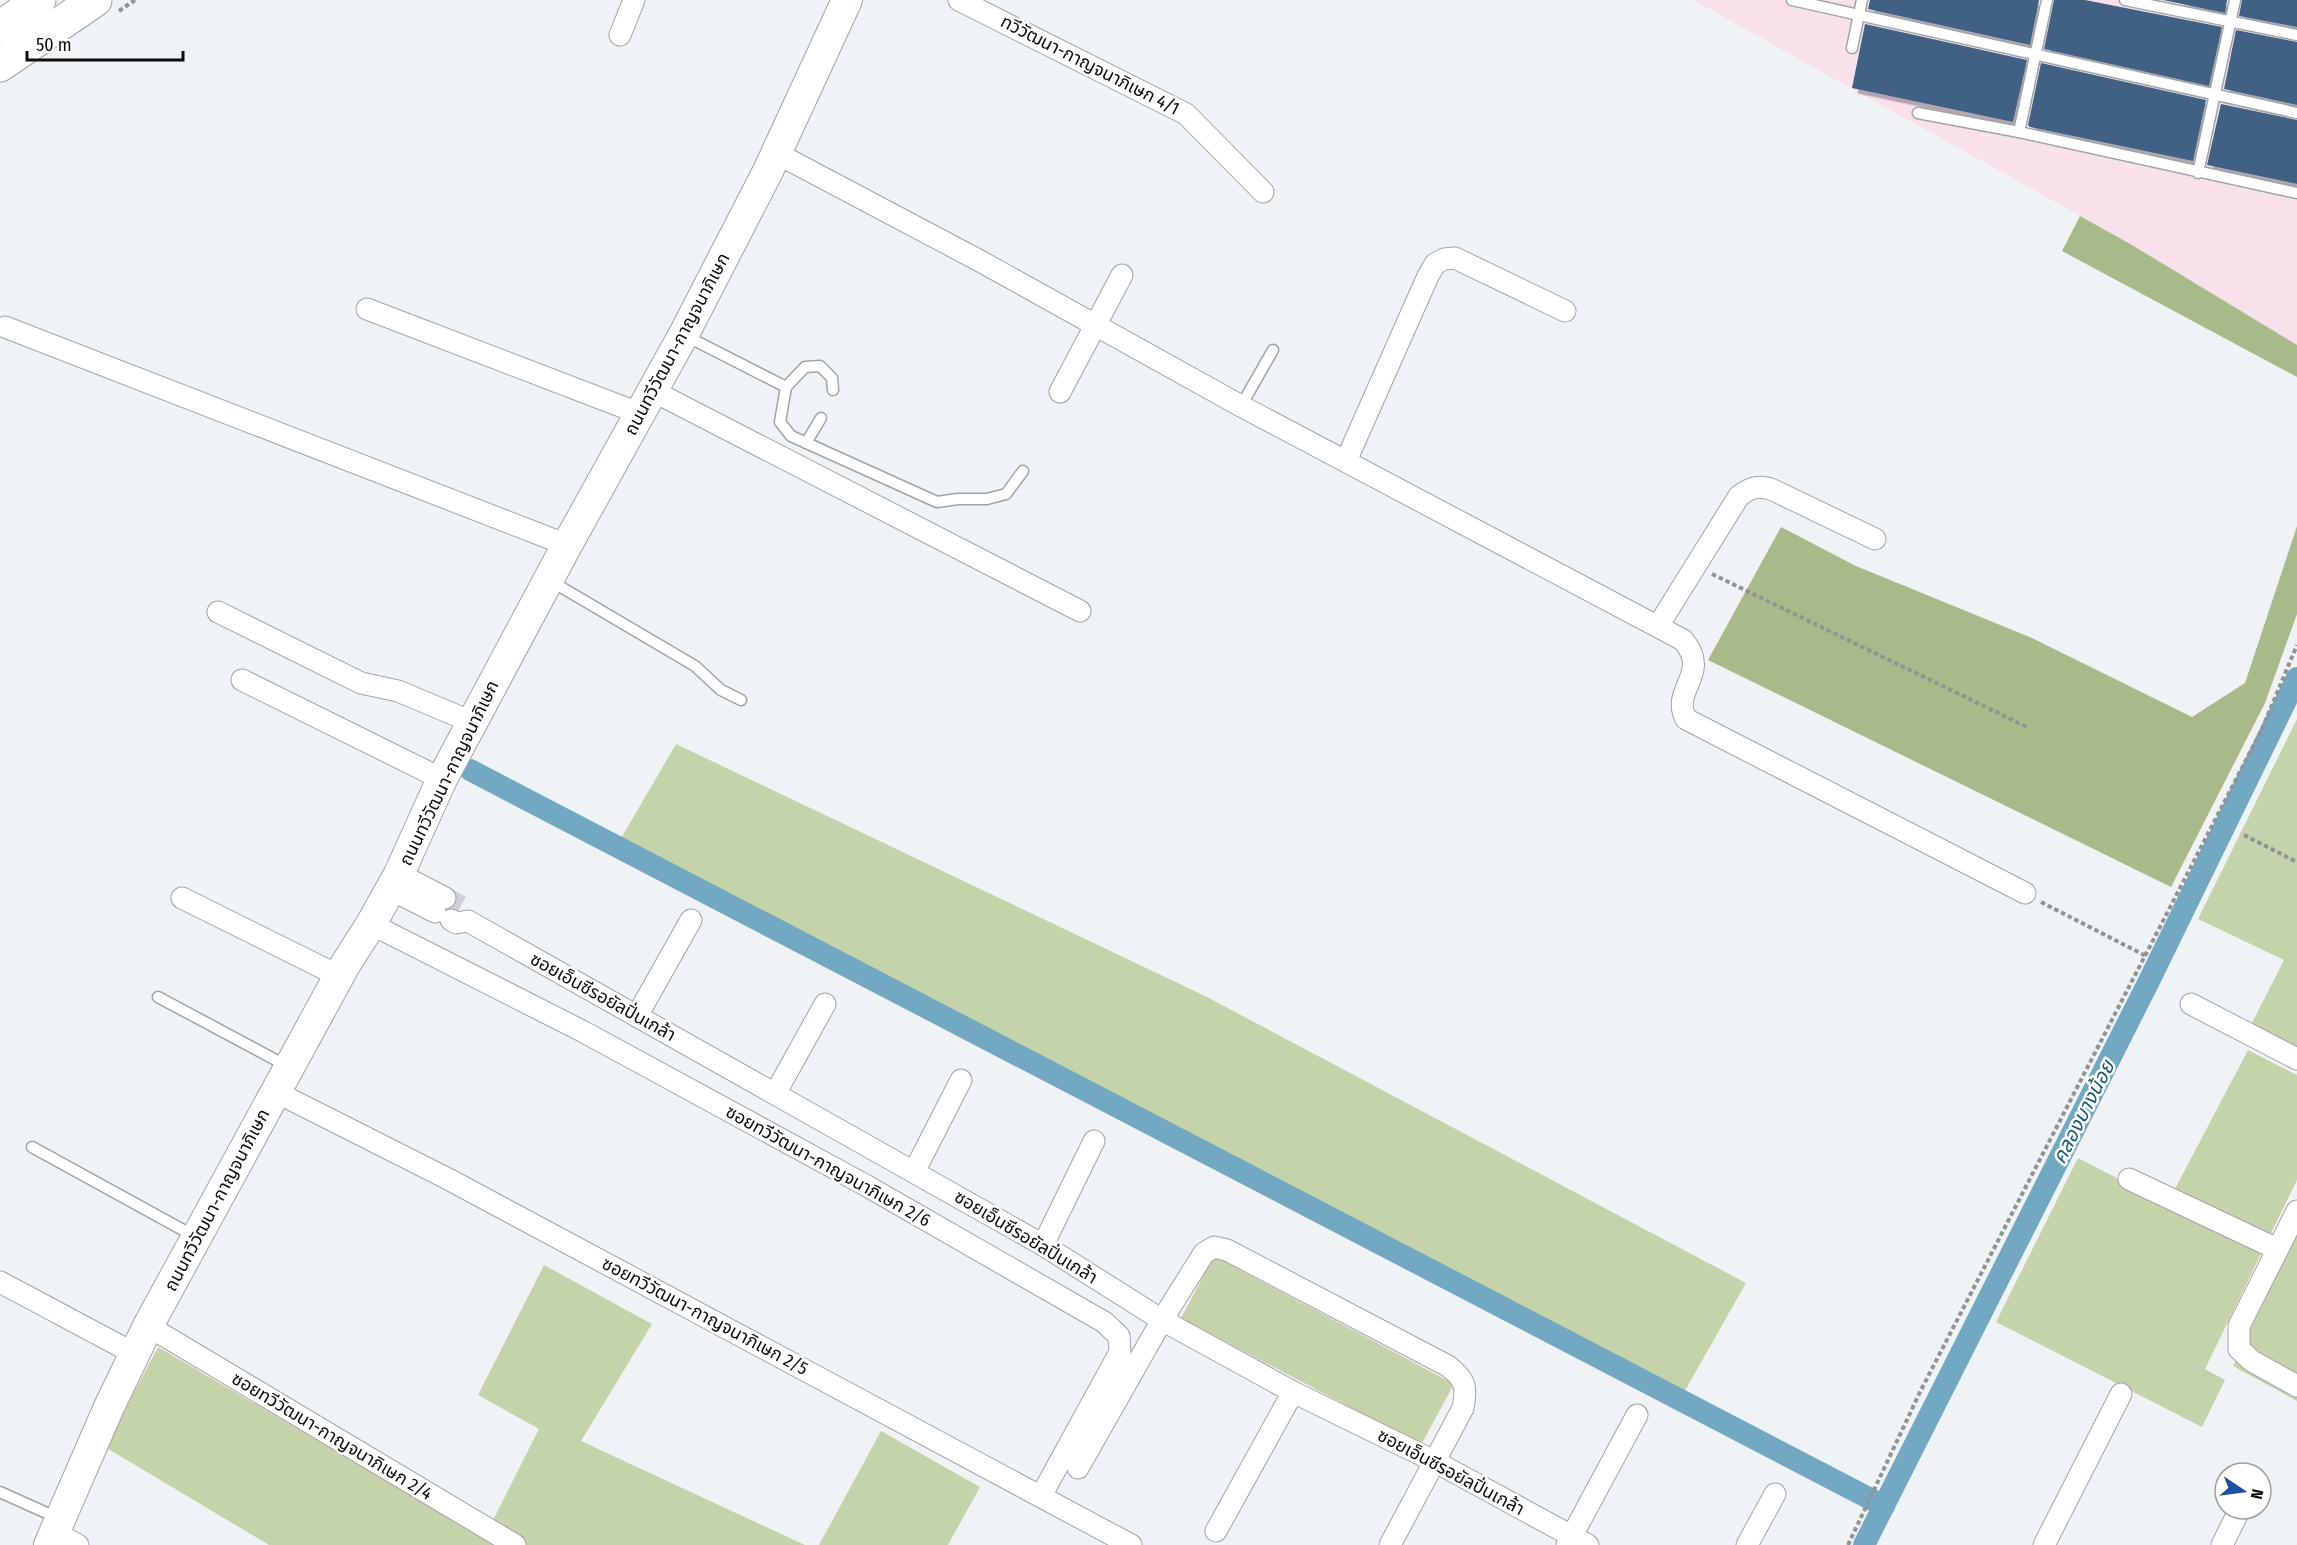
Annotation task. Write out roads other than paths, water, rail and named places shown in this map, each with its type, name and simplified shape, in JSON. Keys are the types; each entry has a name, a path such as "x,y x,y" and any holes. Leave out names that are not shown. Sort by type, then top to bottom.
{"main road":[{"path":"0,28 39,0"},
{"path":"0,65 95,0"}],"street":[{"path":"620,34 634,0"},
{"name":"ถนนทวีวัฒนา-กาญจนาภิเษก","path":"60,1535 109,1407 148,1326 339,976 371,924 394,881 442,778 684,334 776,153 847,0"},
{"name":"ทวีวัฒนา-กาญจนาภิเษก 4/1","path":"960,0 1186,114 1263,192"},
{"path":"776,153 980,261 1241,406 1683,640 1694,658 1694,669 1681,709 1686,719 2025,893"},
{"path":"1346,461 1435,264 1444,259 1455,258 1565,311"},
{"path":"1060,392 1122,275"},
{"path":"367,309 647,403 1080,611"},
{"path":"5,327 567,545"},
{"path":"1658,626 1739,496 1755,487 1773,490 1875,539"},
{"path":"218,612 361,683 398,691 472,722"},
{"path":"242,680 442,778"},
{"name":"ซอยเอ็นซีรอยัลปิ่นเกล้า","path":"394,881 452,911 1043,1245 1161,1320 1293,1392 1434,1461 1575,1542"},
{"path":"182,898 339,976"},
{"path":"638,1016 691,920"},
{"name":"ซอยทวีวัฒนา-กาญจนาภิเษก 2/6","path":"371,924 584,1032 867,1186 1104,1322 1119,1336 1120,1352 1041,1496"},
{"path":"776,1094 825,1004"},
{"path":"2191,1004 2297,1059"},
{"name":"ซอยทวีวัฒนา-กาญจนาภิเษก 2/5","path":"283,1080 450,1180 1131,1545"},
{"path":"914,1172 961,1080"},
{"path":"1043,1245 1094,1141"},
{"path":"2129,1179 2277,1249"},
{"path":"2297,1211 2239,1326 2239,1349 2252,1361 2297,1386"},
{"path":"1078,1468 1161,1320 1204,1253 1214,1246 1227,1250 1448,1366 1459,1375 1466,1389 1463,1408 1390,1545"},
{"path":"0,1282 135,1354"},
{"name":"ซอยทวีวัฒนา-กาญจนาภิเษก 2/4","path":"148,1326 515,1545"},
{"path":"1216,1531 1293,1392"},
{"path":"2044,1545 2121,1394"},
{"path":"1575,1542 1637,1415"},
{"path":"1747,1545 1775,1494"},
{"path":"2222,1545 2234,1521"}],"lane":[{"path":"1792,0 2297,113"},
{"path":"1852,48 1862,0"},
{"path":"2019,132 2047,0"},
{"path":"2125,0 2297,35"},
{"path":"2198,173 2235,0"},
{"path":"1918,113 2019,132 2297,193"},
{"path":"684,334 786,387"},
{"path":"1241,406 1273,350"},
{"path":"833,390 832,378 820,366 805,367 786,387 780,422 791,436 937,502 987,499 1006,494 1023,471"},
{"path":"806,443 821,418"},
{"path":"548,580 695,666 721,690 741,700"},
{"path":"158,996 283,1080"},
{"path":"32,1147 197,1238"},
{"path":"0,1492 60,1535"}],"waterway":[{"name":"คลองบางน้อย","path":"1864,1545 2149,981 2297,678"},
{"path":"470,770 1884,1506"}],"tunnel":[{"path":"445,898 461,906"}]}
